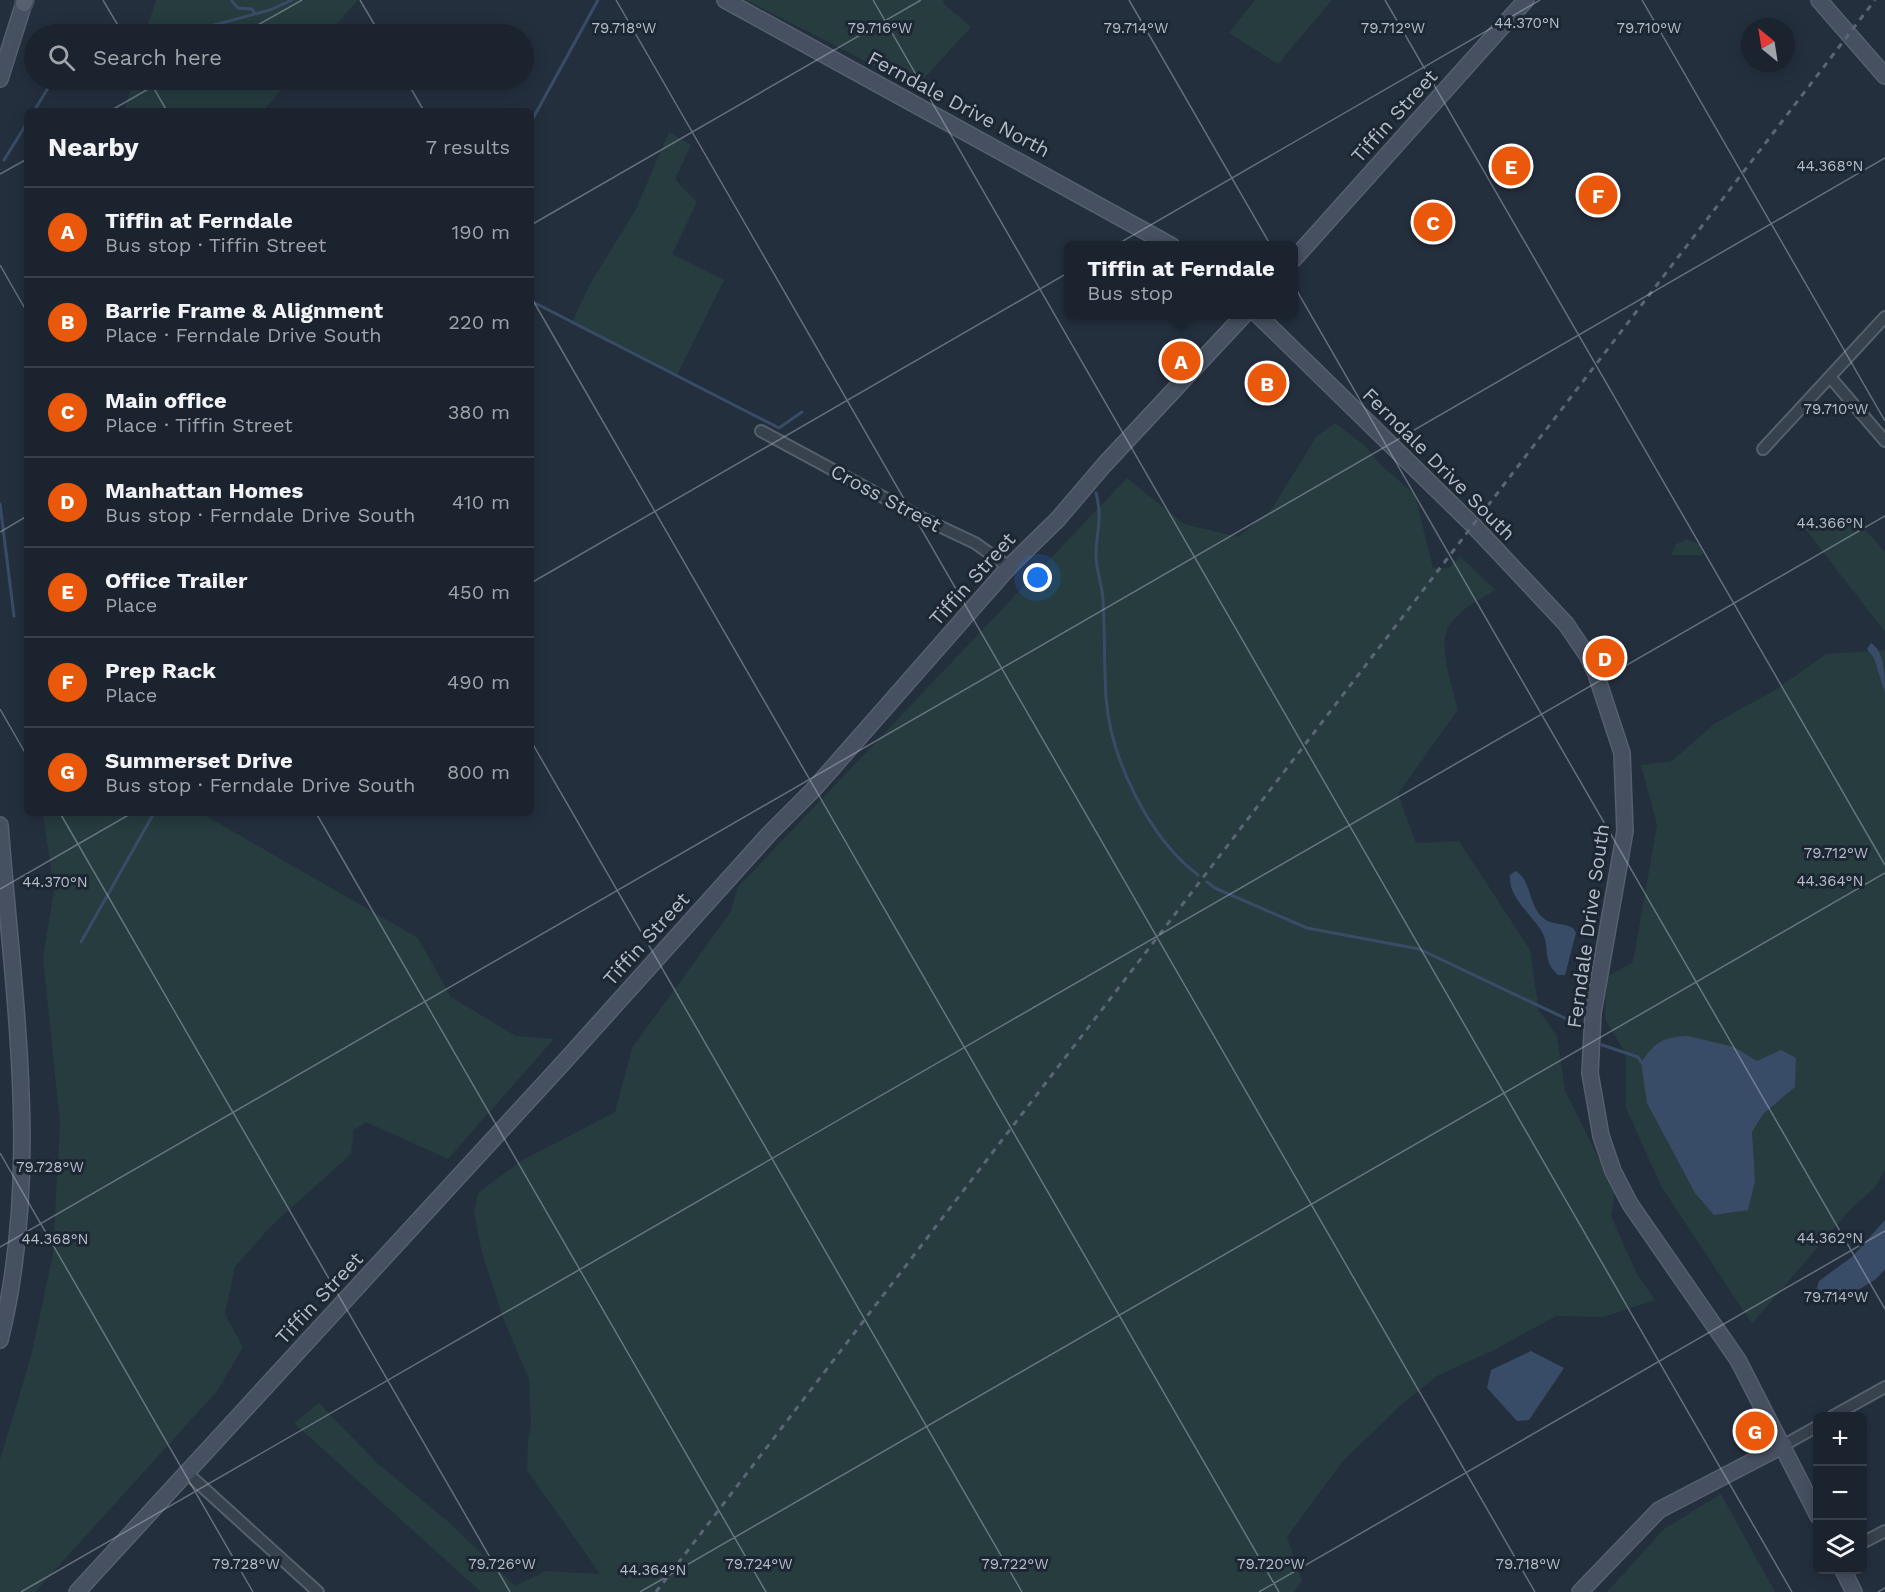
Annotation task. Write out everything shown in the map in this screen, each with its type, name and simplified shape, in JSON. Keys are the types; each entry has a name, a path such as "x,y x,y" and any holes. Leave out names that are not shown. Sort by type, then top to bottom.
{"main road":[{"name":"Ferndale Drive North","path":"725,0 1163,241"},
{"name":"Tiffin Street","path":"1298,254 1526,0"},
{"path":"1819,0 1885,76"},
{"path":"0,79 24,1"},
{"name":"Tiffin Street","path":"77,1592 564,1062 769,834 813,790 1010,567 1058,519 1104,465 1241,319"},
{"name":"Ferndale Drive South","path":"1261,319 1474,526 1566,624 1587,655 1596,674 1622,753 1625,831 1593,1013 1590,1073 1601,1136 1613,1171 1630,1204 1724,1338 1784,1445 1813,1506"},
{"path":"0,825 24,1129 21,1198 11,1297 0,1340"},
{"path":"1580,1592 1659,1510 1784,1445"},
{"path":"1845,1574 1854,1592"}],"street":[{"path":"1763,449 1885,317"},
{"path":"1830,377 1885,441"},
{"name":"Cross Street","path":"761,431 920,517 975,543 1010,567"},
{"path":"1840,1412 1885,1387"},
{"path":"1784,1445 1813,1429"},
{"path":"187,1473 318,1592"},
{"path":"1867,1541 1885,1531"}],"green space":[{"path":"156,0 358,0 337,24 148,24"},
{"path":"746,0 943,0 944,4 971,27 916,87"},
{"path":"1255,0 1332,0 1278,64 1229,33"},
{"path":"130,90 281,90 266,108 125,108"},
{"path":"669,132 691,145 675,179 697,202 672,254 724,280 677,375 571,324 590,284 636,209"},
{"path":"1335,423 1364,445 1380,464 1415,495 1433,568 1449,568 1460,556 1495,590 1463,611 1448,628 1445,636 1445,657 1458,710 1398,794 1416,843 1459,841 1530,950 1539,1011 1557,1036 1565,1090 1615,1192 1611,1216 1637,1274 1655,1300 1603,1317 1556,1316 1496,1349 1437,1376 1403,1403 1342,1462 1287,1537 1302,1581 1294,1592 481,1592 294,1423 319,1403 377,1463 451,1524 515,1586 546,1571 600,1574 527,1470 531,1425 529,1379 503,1318 481,1249 474,1213 478,1193 521,1161 615,1112 632,1048 730,913 738,887 1127,478 1184,524 1238,537 1271,510 1317,436"},
{"path":"1796,517 1850,521 1862,526 1885,552 1885,632"},
{"path":"1687,539 1700,545 1703,555 1672,555 1675,545"},
{"path":"1885,650 1885,1170 1875,1187 1849,1211 1752,1324 1661,1186 1626,1108 1626,1054 1605,1019 1606,977 1633,962 1657,825 1641,765 1672,761 1714,724 1775,690 1826,654"},
{"path":"43,816 206,816 418,938 451,997 516,1036 554,1039 448,1159 366,1122 354,1130 351,1154 270,1227 235,1267 225,1314 243,1347 218,1390 35,1592 0,1592 0,1460 31,1356 53,1254 60,1122 43,958 54,890"},
{"path":"1721,1494 1775,1592 1607,1592 1664,1529"}],"water":[{"path":"1871,643 1882,658 1885,693 1874,658 1867,649"},
{"path":"1516,871 1525,881 1534,906 1542,917 1549,922 1569,926 1576,933 1565,975 1558,975 1553,969 1548,959 1542,932 1513,891 1510,875"},
{"path":"1688,1036 1734,1047 1757,1061 1781,1050 1796,1058 1795,1087 1763,1114 1752,1132 1755,1181 1748,1210 1714,1215 1695,1193 1647,1103 1641,1062 1660,1042"},
{"path":"1885,1220 1885,1269 1876,1279 1837,1303 1814,1298 1819,1281 1853,1256"},
{"path":"1531,1351 1564,1368 1529,1420 1517,1421 1487,1388 1491,1370"}],"waterway":[{"path":"231,0 238,8 252,9 255,14"},
{"path":"218,24 270,10 292,0"},
{"path":"534,117 598,0"},
{"path":"36,108 47,90"},
{"path":"4,160 24,128"},
{"path":"534,303 779,428 802,412"},
{"path":"1096,493 1099,518 1096,556 1103,595 1106,697 1115,745 1135,795 1148,819 1180,859 1198,875"},
{"path":"0,504 14,616"},
{"path":"81,942 152,816"},
{"path":"1207,882 1215,888 1307,928 1419,949 1573,1022"},
{"path":"1602,1045 1638,1057 1641,1062"}],"railway":[{"path":"656,1592 1875,0"}],"place":[{"name":"Office Trailer","path":"1511,166"},
{"name":"Prep Rack","path":"1598,195"},
{"name":"Main office","path":"1433,222"},
{"name":"Tiffin at Ferndale","path":"1181,361"},
{"name":"Barrie Frame & Alignment","path":"1267,383"},
{"name":"Manhattan Homes","path":"1605,658"},
{"name":"Summerset Drive","path":"1755,1431"}]}
